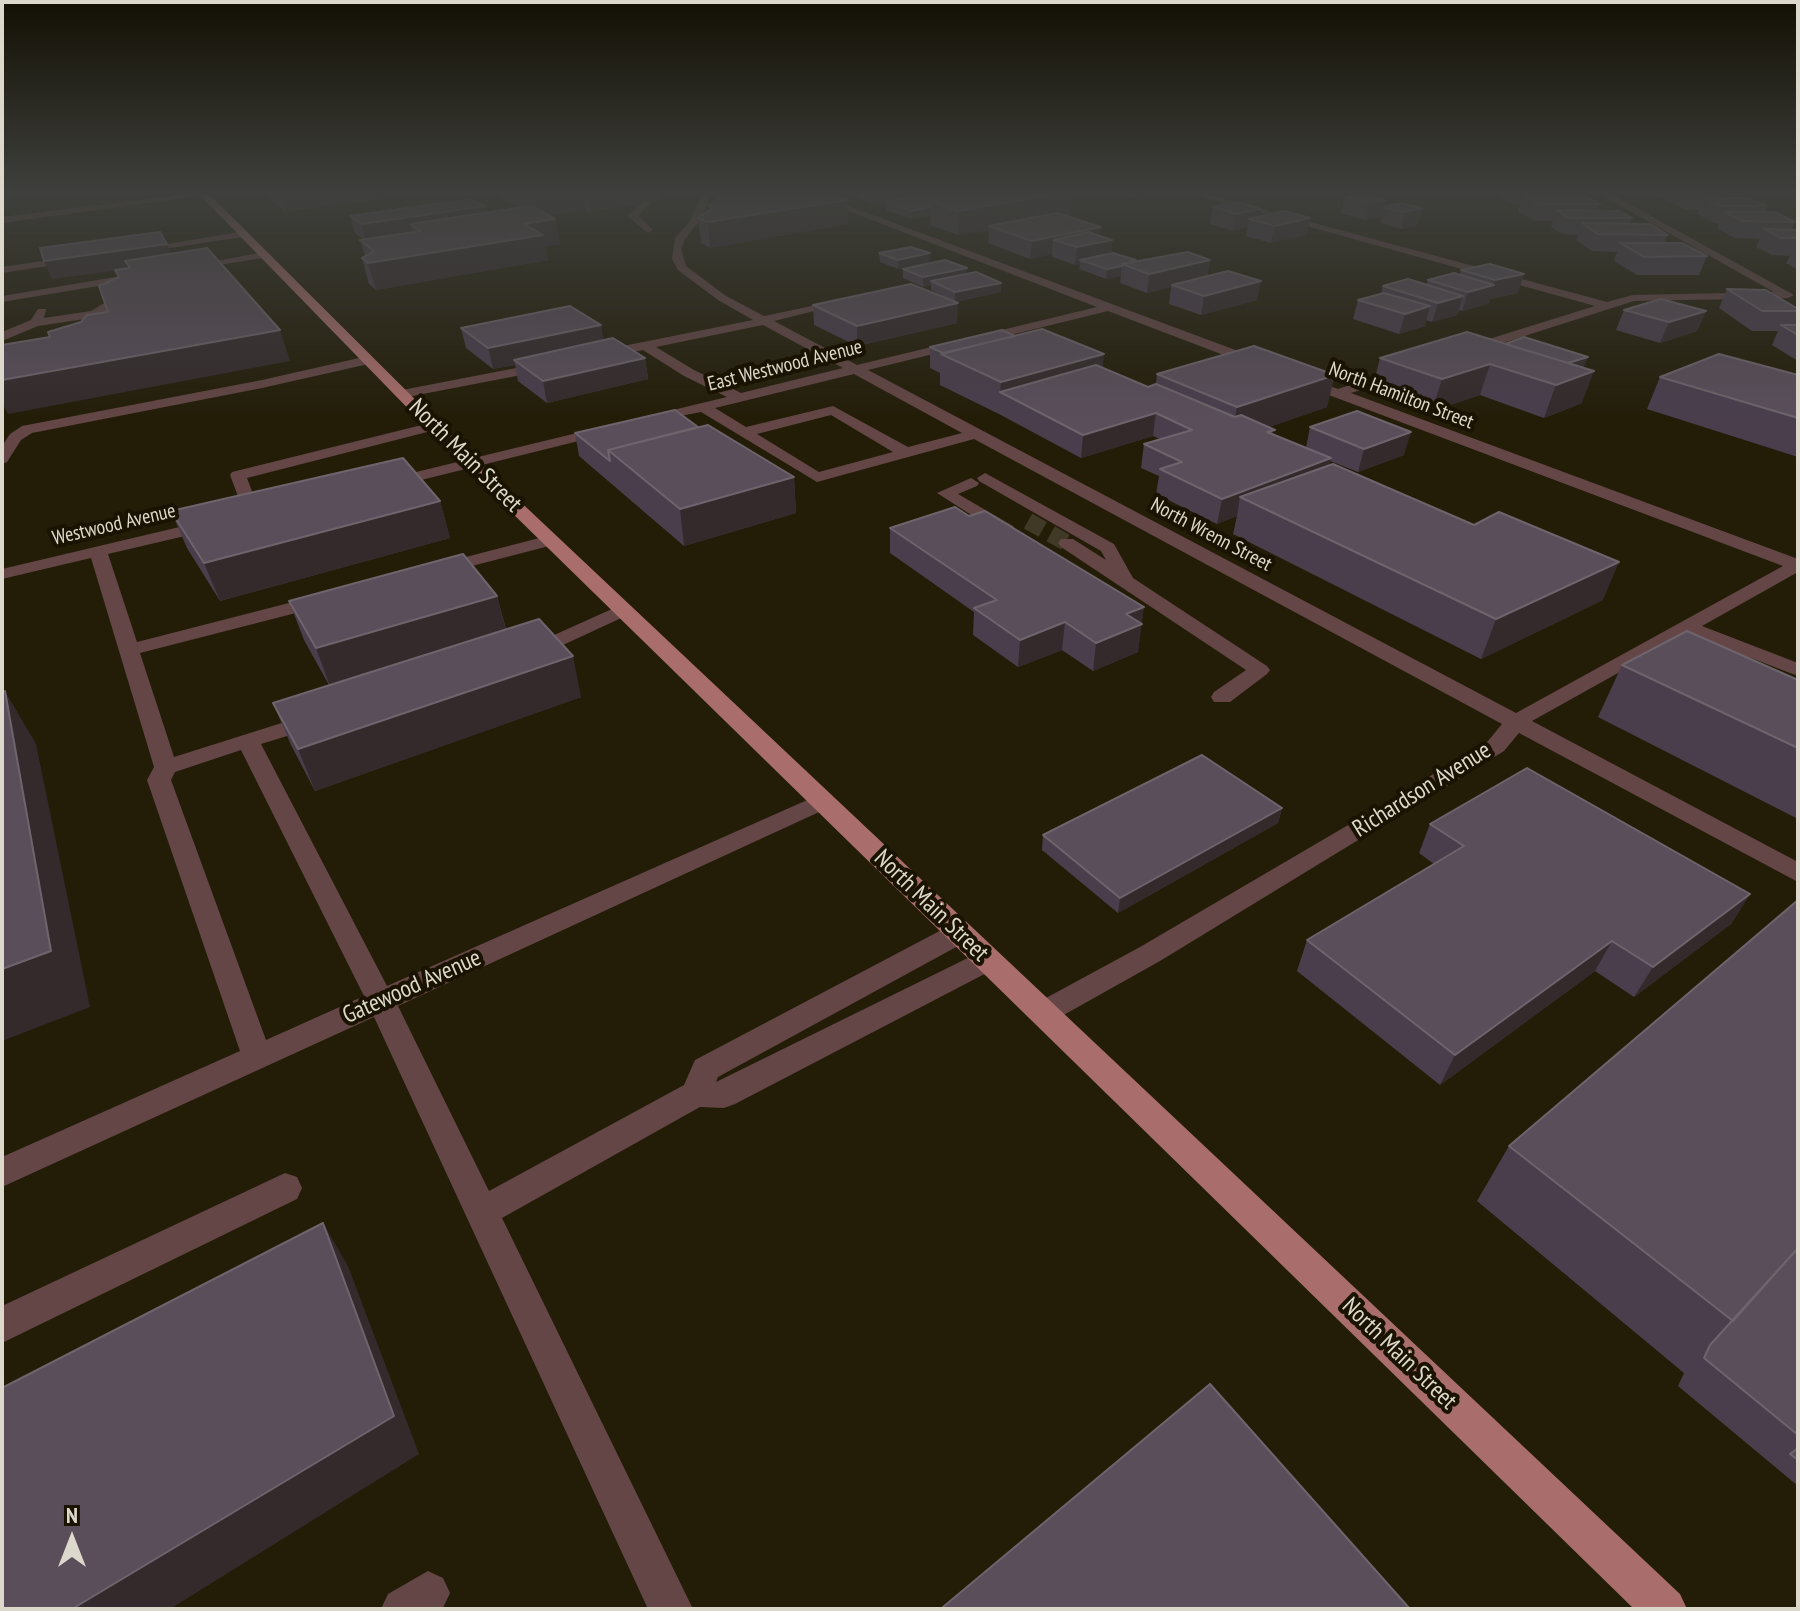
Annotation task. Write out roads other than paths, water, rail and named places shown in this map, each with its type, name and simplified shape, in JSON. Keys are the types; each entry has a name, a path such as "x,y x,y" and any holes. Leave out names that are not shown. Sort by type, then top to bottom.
{"main road":[{"name":"North Main Street","path":"280,270 470,463 1665,1609"}],"street":[{"path":"3,276 30,270"},
{"name":"North Wrenn Street","path":"685,270 722,298 763,321 1798,873"},
{"name":"North Hamilton Street","path":"1011,270 1798,565"},
{"path":"1475,270 1603,305"},
{"path":"1744,270 1793,297"},
{"path":"2,299 156,274"},
{"path":"2,337 35,323 94,314 112,304 114,293 107,281"},
{"path":"18,287 30,294"},
{"path":"35,323 62,288"},
{"path":"594,355 763,321 861,297"},
{"path":"1459,353 1633,298 1793,297"},
{"name":"East Westwood Avenue","path":"470,463 1109,307"},
{"path":"646,346 689,373 740,398"},
{"path":"2,459 15,437 27,429 262,384 368,360"},
{"path":"1338,393 1415,367"},
{"path":"402,394 537,368"},
{"path":"703,407 817,477 974,434"},
{"path":"745,432 833,410 906,453"},
{"path":"2,422 15,437"},
{"name":"Westwood Avenue","path":"2,574 245,517 238,475 434,426"},
{"path":"374,486 470,463"},
{"path":"1026,541 945,493 978,481 1108,548 1126,582"},
{"path":"413,576 551,540"},
{"path":"1059,549 1126,582 1260,670 1222,697"},
{"path":"98,551 166,767"},
{"name":"Richardson Avenue","path":"1043,1013 1150,954 1406,802 1496,746 1517,721 1798,565"},
{"path":"129,650 338,596"},
{"path":"514,658 623,610"},
{"path":"1687,627 1794,665"},
{"path":"257,1057 159,780 166,767 337,713"},
{"path":"248,741 381,1001 670,1609"},
{"name":"Gatewood Avenue","path":"2,1172 822,802"},
{"path":"696,1094 706,1069 959,933"},
{"path":"480,1213 696,1094 724,1095 988,960"},
{"path":"2,1325 285,1188"}],"tunnel":[{"path":"1028,521 1067,543"}]}
